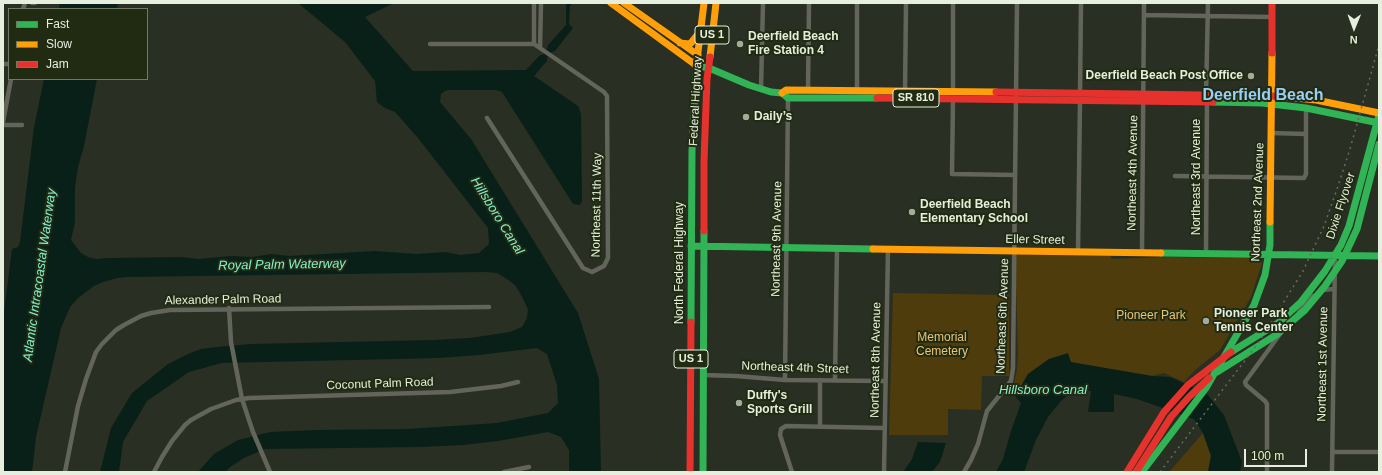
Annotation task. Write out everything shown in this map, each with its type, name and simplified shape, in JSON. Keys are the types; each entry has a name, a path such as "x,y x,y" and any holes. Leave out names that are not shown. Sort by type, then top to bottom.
{"main road":[{"path":"611,3 620,6 625,4"},
{"name":"SR 810","path":"611,3 697,66 709,68 732,79 761,89 782,93 788,98 905,91 937,91 953,95"},
{"name":"Federal Highway","path":"698,55 704,3"},
{"name":"Federal Highway","path":"704,153 709,68 716,3"},
{"name":"Northeast 2nd Avenue","path":"1142,472 1206,388 1259,294 1265,275 1269,255 1271,178 1272,3"},
{"name":"SR 810","path":"625,4 698,55 709,68"},
{"path":"622,12 627,11 640,15"},
{"path":"680,43 691,43 700,32"},
{"name":"North Federal Highway","path":"690,472 692,152 698,55"},
{"name":"SR 810","path":"782,93 786,90 808,90 928,98 953,95 1144,98 1272,104 1306,108 1378,123"},
{"path":"928,98 937,91"},
{"name":"SR 810","path":"1144,98 1206,94 1272,96 1316,100 1379,114"},
{"name":"Dixie Flyover","path":"1127,472 1164,412 1188,385 1225,356 1265,332 1290,313 1301,302 1325,271 1341,245 1349,226 1378,123 1379,114"},
{"name":"Dixie Flyover","path":"1136,472 1171,418 1189,397 1211,376 1276,334 1305,310 1334,274 1357,229 1379,144"},
{"name":"North Federal Highway","path":"703,472 704,153"},
{"name":"Eller Street","path":"691,246 1379,256"},
{"path":"691,335 698,339 703,350"},
{"path":"690,414 695,427 703,431"},
{"path":"690,437 698,442 703,452"}],"street":[{"path":"430,44 534,44 534,3"},
{"path":"541,3 542,49"},
{"path":"761,89 763,3"},
{"path":"808,90 809,3"},
{"path":"857,3 857,94"},
{"path":"905,91 906,3"},
{"path":"953,3 952,174 1015,175"},
{"name":"Northeast 6th Avenue","path":"964,472 978,444 987,411 1011,381 1013,368 1017,3"},
{"path":"1078,251 1081,3"},
{"name":"Northeast 4th Avenue","path":"1142,252 1144,3"},
{"path":"1206,94 1208,3"},
{"path":"534,11 541,11"},
{"path":"1144,15 1272,17"},
{"name":"Northeast 11th Way","path":"488,118 583,268 592,272 604,266 608,258 607,96 604,92 534,44"},
{"path":"3,122 11,80"},
{"name":"Northeast 9th Avenue","path":"785,380 788,98"},
{"name":"Northeast 3rd Avenue","path":"1206,253 1207,102"},
{"path":"1175,176 1304,178 1306,174 1306,108"},
{"path":"3,125 22,125"},
{"path":"1271,133 1306,134"},
{"path":"835,380 837,248"},
{"name":"Northeast 8th Avenue","path":"884,472 888,249"},
{"name":"Northeast 1st Avenue","path":"1332,472 1335,256"},
{"path":"1267,472 1267,404 1266,401 1246,385 1246,380 1308,300 1318,291 1334,289"},
{"name":"Alexander Palm Road","path":"65,472 75,420 86,379 96,352 108,337 128,322 151,313 170,310 229,308 489,307"},
{"path":"229,308 232,342 242,399 253,432 270,472"},
{"name":"Northeast 4th Street","path":"703,375 785,380 885,381"},
{"path":"820,380 820,426"},
{"name":"Coconut Palm Road","path":"154,472 172,441 191,420 211,409 242,399 450,392 501,386 518,382"},
{"path":"792,472 780,435 781,429 786,426 884,428"},
{"path":"1332,452 1379,452"},
{"path":"504,472 529,468"}],"green space":[{"name":"Pioneer Park","path":"1015,250 1108,252 1112,259 1169,257 1258,258 1262,263 1251,297 1220,350 1195,370 1184,382 1164,373 1152,376 1049,359 1028,374 1020,388 1014,383 1018,354"},
{"name":"Memorial Cemetery","path":"893,293 1009,295 1009,376 982,376 981,410 948,409 948,435 889,435"},
{"path":"1203,433 1211,456 1208,472 1169,472"}],"water":[{"path":"60,3 118,3 117,8 59,8"},
{"path":"298,3 442,3 392,4 365,17 413,71 526,70 540,55 543,55 548,45 566,25 566,3 572,3 570,6 569,24 573,28 555,51 552,52 547,58 547,61 534,76 578,106 581,114 582,201 580,205 573,204 502,92 496,90 448,90 441,94 440,102 471,139 578,313 599,379 601,472 569,472 569,450 561,437 548,432 498,441 464,445 265,449 244,458 225,472 198,472 214,454 238,440 270,432 407,429 497,423 548,413 558,403 557,385 547,354 537,348 439,358 222,363 189,372 147,401 123,442 119,472 100,472 111,428 132,393 168,364 201,349 251,344 470,338 510,332 522,327 527,318 528,309 515,285 497,273 486,272 126,277 103,282 94,286 78,298 70,307 61,328 36,437 32,472 3,472 3,320 12,249 18,247 20,242 34,127 44,80 97,80 84,146 78,167 75,187 75,222 71,240 81,253 88,257 96,259 181,257 199,259 231,256 253,257 271,254 289,256 375,251 416,254 446,252 460,255 479,253 489,244 488,228 418,138 395,112 385,108 377,102 375,81 345,42"},
{"name":"Hillsboro Canal","path":"1068,353 1071,362 1152,376 1170,377 1207,394 1224,415 1242,462 1240,472 1208,472 1211,456 1203,433 1194,419 1137,399 1114,394 1114,412 1088,412 1091,391 1081,391 1068,395 1048,417 1036,440 1024,472 996,472 1003,459 1021,403 1014,395 1028,374 1049,359"},
{"path":"918,442 946,443 940,462 932,472 903,472 912,459"}],"railway":[{"path":"1160,472 1259,342 1303,271 1324,226 1337,189 1350,149 1379,45"}],"traffic: fast":[{"path":"691,322 692,151 697,60"},
{"path":"697,66 709,68 749,85 771,92 782,93 788,98 877,98"},
{"path":"1213,102 1262,103 1306,108 1379,123"},
{"path":"1231,352 1278,323 1301,302 1325,271 1341,245 1349,226 1379,115"},
{"path":"1217,372 1276,335 1305,310 1325,286 1342,261 1357,229 1379,144"},
{"path":"1142,472 1206,388 1254,305 1265,275 1270,245 1270,222"},
{"path":"703,472 704,231"},
{"path":"691,246 873,249"},
{"path":"1161,253 1379,256"}],"traffic: slow":[{"path":"611,3 697,66"},
{"path":"624,3 698,55"},
{"path":"697,60 704,3"},
{"path":"710,57 716,3"},
{"path":"680,43 691,43 699,33"},
{"path":"1270,222 1272,53"},
{"path":"782,93 786,90 996,92"},
{"path":"1296,98 1316,100 1379,113"},
{"path":"873,249 1161,253"}],"traffic: jam":[{"path":"1272,3 1272,53"},
{"path":"704,231 704,161 707,79 710,57"},
{"path":"996,92 1272,96 1296,98"},
{"path":"877,98 1213,102"},
{"path":"690,472 691,322"},
{"path":"1127,472 1164,412 1188,385 1231,352"},
{"path":"1136,472 1171,417 1209,378"}],"place":[{"name":"Deerfield Beach Fire Station 4","path":"740,44"},
{"name":"Deerfield Beach Post Office","path":"1251,76"},
{"name":"Daily’s","path":"746,117"},
{"name":"Deerfield Beach Elementary School","path":"912,212"},
{"name":"Pioneer Park Tennis Center","path":"1206,321"},
{"name":"Duffy's Sports Grill","path":"739,403"}],"district":[{"name":"Deerfield Beach","path":"1263,96"}],"water label":[{"name":"Royal Palm Waterway","path":"282,265"},
{"name":"Atlantic Intracoastal Waterway","path":"40,275"}]}
